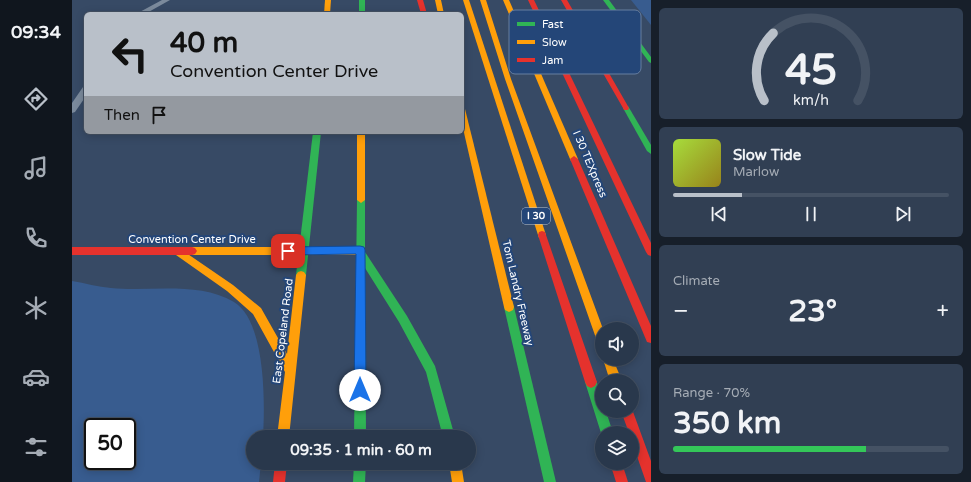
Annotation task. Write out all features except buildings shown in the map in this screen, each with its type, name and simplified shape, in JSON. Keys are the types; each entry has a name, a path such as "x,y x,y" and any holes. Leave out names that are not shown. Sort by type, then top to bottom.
{"main road":[{"path":"327,12 328,0"},
{"path":"362,0 362,12"},
{"path":"420,0 423,12"},
{"path":"438,0 441,12"},
{"name":"I 30","path":"466,0 605,426"},
{"path":"483,0 508,79 595,322"},
{"name":"I 30 TEXpress","path":"506,0 510,10"},
{"path":"531,0 536,10"},
{"path":"564,0 570,10"},
{"path":"606,0 613,10"},
{"path":"641,47 651,61"},
{"name":"I 30 TEXpress","path":"538,74 651,338"},
{"path":"566,74 651,252"},
{"path":"606,74 651,152"},
{"name":"Tom Landry Freeway","path":"464,117 550,482"},
{"name":"East Copeland Road","path":"285,430 317,134"},
{"path":"360,430 361,134"},
{"path":"360,250 403,319 431,370 447,430"},
{"name":"Convention Center Drive","path":"72,251 178,252 360,250"},
{"path":"178,252 230,288 257,311 290,371"},
{"path":"630,418 651,478"},
{"path":"279,482 280,470"},
{"path":"359,482 360,470"},
{"path":"456,470 458,482"},
{"path":"618,470 622,482"}],"lane":[{"path":"144,12 167,0"},
{"path":"72,110 80,94"}],"shaded area":[{"path":"631,0 651,0 651,25 641,12 641,10 639,10"},
{"path":"72,281 111,288 190,289 220,296 234,302 245,312 252,326 258,344 264,405 263,430 246,430 246,470 260,470 259,482 72,482"}],"traffic: fast":[{"path":"362,0 362,12"},
{"path":"606,0 613,10"},
{"path":"641,47 651,61"},
{"path":"626,108 651,151"},
{"path":"301,275 317,134"},
{"path":"360,430 361,200"},
{"path":"360,251 403,319 431,370 447,430"},
{"path":"509,307 550,482"},
{"path":"591,382 605,426"},
{"path":"359,482 360,470"}],"traffic: slow":[{"path":"327,12 328,0"},
{"path":"438,0 441,12"},
{"path":"466,0 542,235"},
{"path":"483,0 508,79 595,322"},
{"path":"506,0 510,10"},
{"path":"538,74 574,159"},
{"path":"464,117 509,307"},
{"path":"361,134 361,200"},
{"path":"192,251 360,251"},
{"path":"179,252 230,288 257,311 290,371"},
{"path":"284,430 301,275"},
{"path":"611,366 613,374"},
{"path":"456,470 458,482"}],"traffic: jam":[{"path":"420,0 423,12"},
{"path":"531,0 536,10"},
{"path":"564,0 570,10"},
{"path":"566,74 651,252"},
{"path":"606,74 626,108"},
{"path":"574,159 651,338"},
{"path":"542,235 591,382"},
{"path":"72,251 192,251"},
{"path":"630,418 651,478"},
{"path":"279,482 280,470"},
{"path":"618,470 622,482"}],"route":[{"path":"288,251 360,250 360,390"}]}
